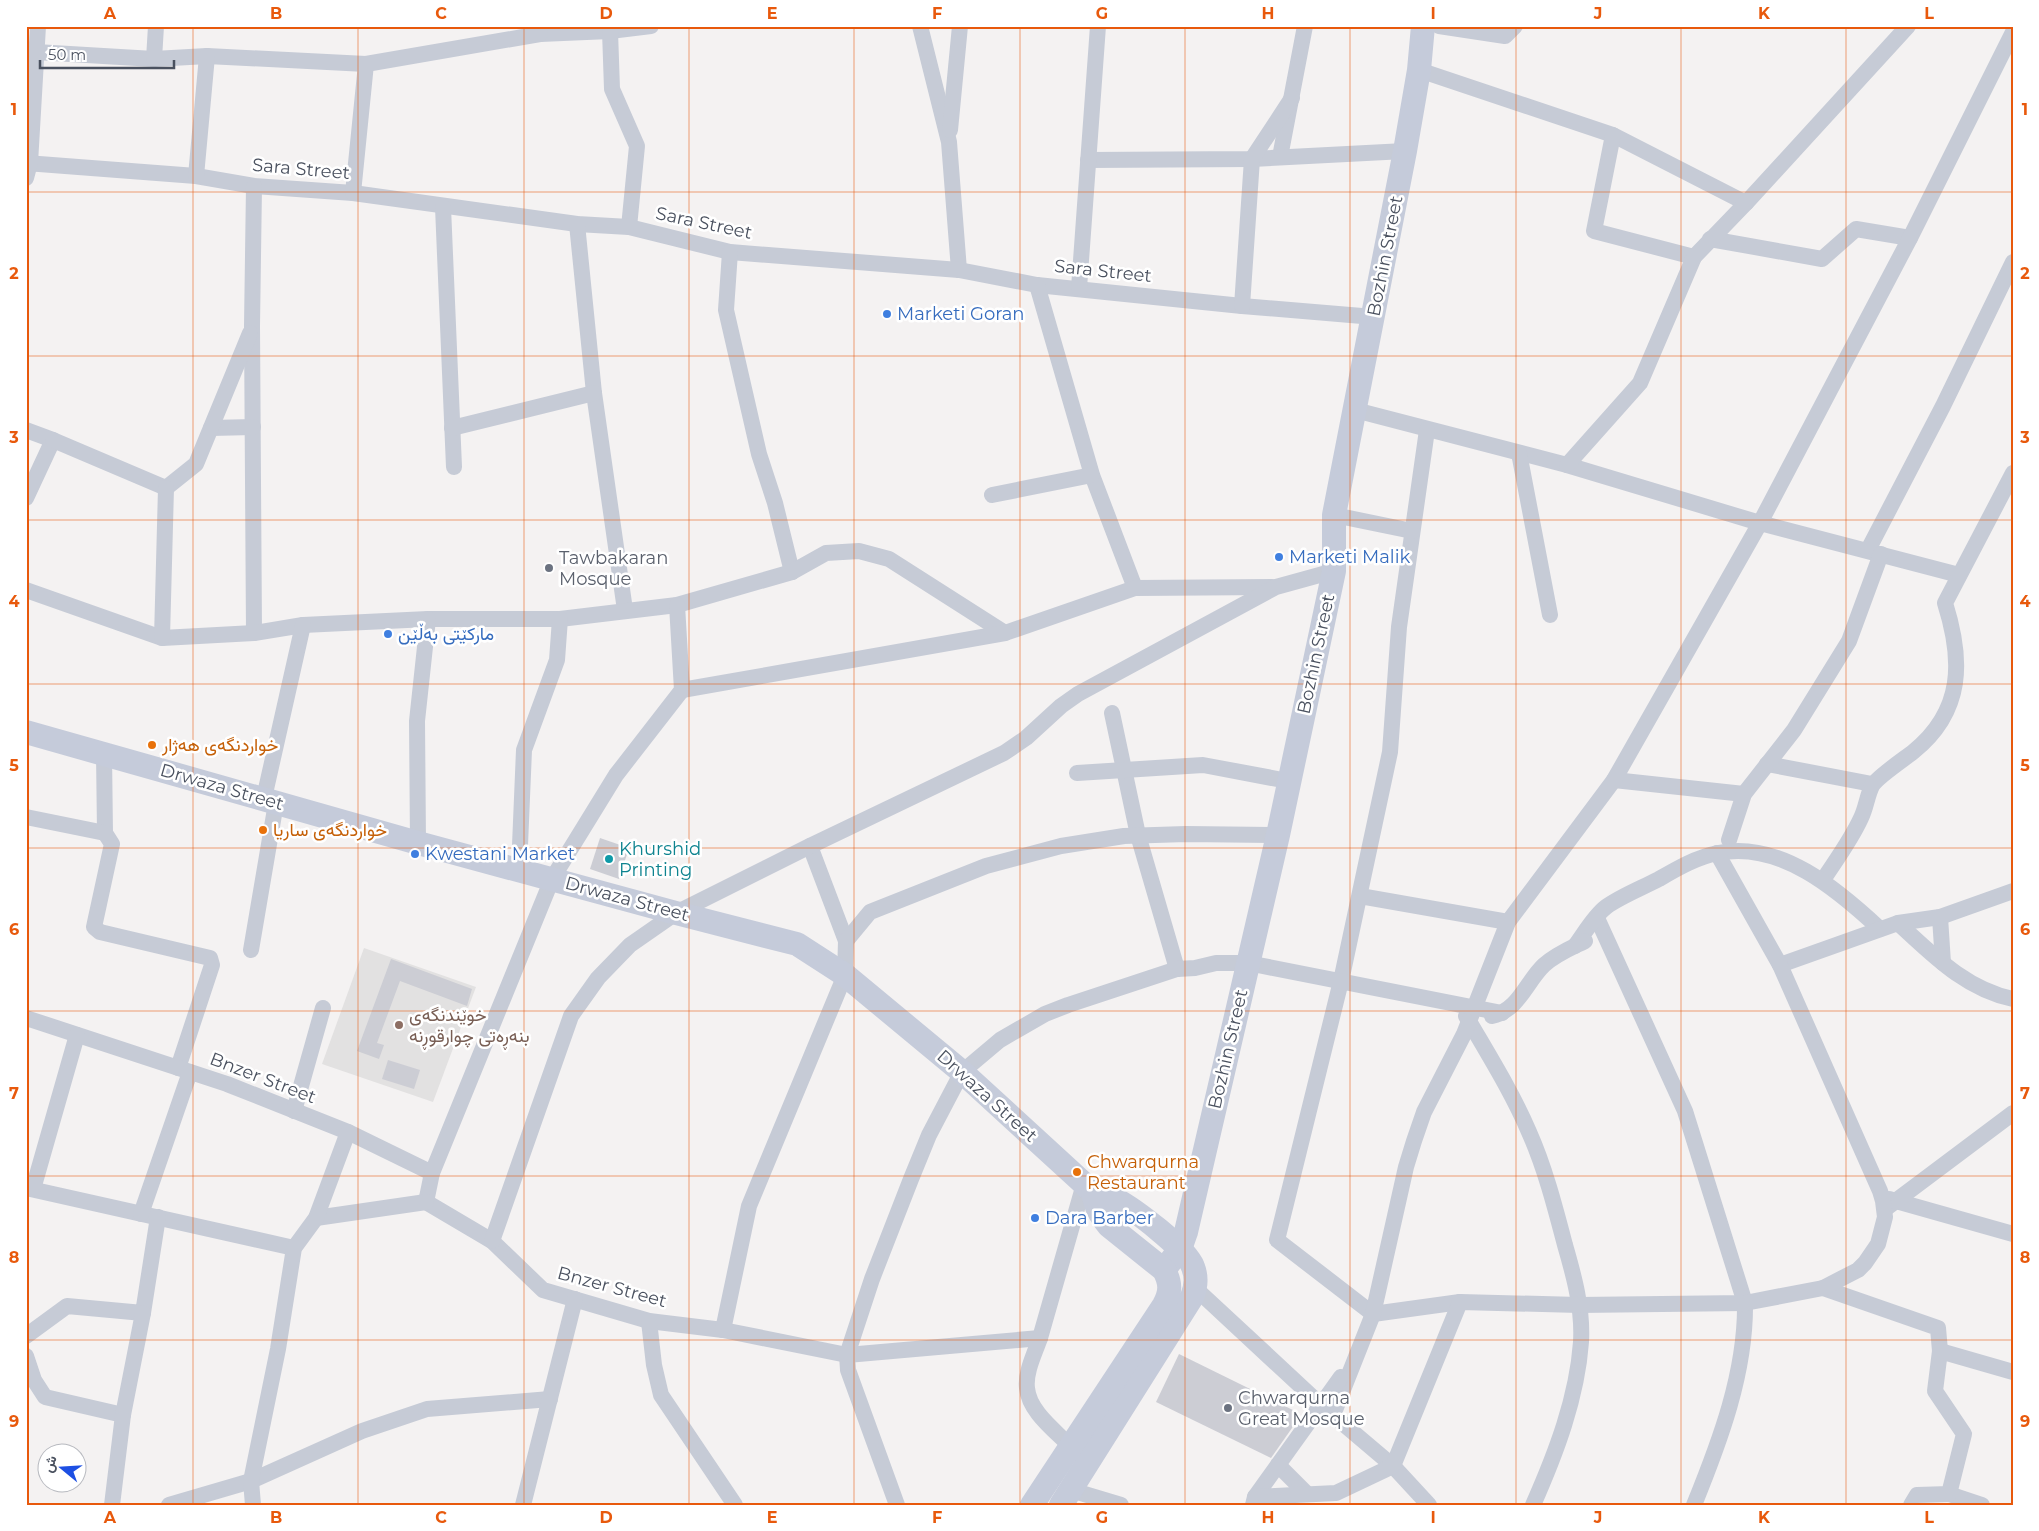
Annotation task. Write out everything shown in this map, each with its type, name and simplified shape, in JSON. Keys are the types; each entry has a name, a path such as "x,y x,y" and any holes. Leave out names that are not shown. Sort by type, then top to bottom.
{"street":[{"path":"28,168 38,26"},
{"path":"154,59 156,26"},
{"path":"36,52 154,59 207,56 366,64 540,30 610,31 651,26"},
{"path":"920,26 949,142 959,270"},
{"path":"949,142 960,26"},
{"path":"1079,288 1098,26"},
{"path":"1280,157 1305,26"},
{"name":"Bozhin Street","path":"1164,1270 1180,1249 1186,1232 1278,835 1334,571 1334,516 1374,317 1419,70 1423,26"},
{"path":"1439,26 1505,36 1515,26"},
{"path":"1567,465 1640,383 1694,257 1908,26"},
{"path":"610,31 612,89 637,146 629,227"},
{"path":"1254,1501 1278,1465 1327,1410 1356,1356 1373,1314 1406,1167 1424,1112 1508,922 1614,780 1760,523 1910,238 2013,32"},
{"path":"196,176 207,56"},
{"path":"353,193 366,64"},
{"path":"1419,70 1613,135 1746,203"},
{"path":"1242,306 1252,159 1292,98"},
{"path":"1613,135 1594,231 1694,257"},
{"path":"1088,160 1252,159 1404,151"},
{"name":"Sara Street","path":"28,168 196,176 254,186 353,193 443,207 577,224 629,227 730,252 959,270 1037,285 1242,306 1374,317"},
{"path":"254,186 252,326 254,633"},
{"path":"443,207 454,467"},
{"path":"577,224 594,394 626,610"},
{"path":"1710,239 1822,259 1856,229 1910,238"},
{"path":"730,252 726,310 759,454 775,503 792,572"},
{"path":"1725,848 1744,794 1794,730 1849,641 1874,552 2013,262"},
{"path":"1037,285 1092,474 1135,588"},
{"path":"162,638 166,488 196,464 252,326"},
{"path":"452,428 594,394"},
{"path":"1355,410 1567,465 1760,523 1959,575"},
{"path":"211,428 253,427"},
{"path":"26,430 166,488"},
{"path":"1427,430 1399,626 1390,752 1341,981 1277,1240 1373,1314 1460,1302 1579,1305 1744,1303 1823,1288 1848,1276 1865,1262 1881,1235 1888,1202 1780,965 1731,879 1725,848 1728,793"},
{"path":"26,498 53,440"},
{"path":"1519,453 1550,614"},
{"path":"1823,880 1862,818 1872,784 1928,738 1942,720 1956,681 1958,664 1953,628 1945,603 2013,473"},
{"path":"992,495 1092,474"},
{"path":"1334,516 1412,531"},
{"path":"26,590 162,638 254,633 303,625 428,619 560,620 626,610 677,605 792,572 826,553 859,551 889,559 1005,633"},
{"path":"492,1240 571,1016 598,978 630,945 676,913 1004,753 1026,738 1070,698 1276,587 1334,571"},
{"path":"682,690 1005,633 1135,588 1276,587"},
{"path":"316,1218 426,1202 432,1173 552,879 616,775 682,690 677,605"},
{"path":"418,843 417,721 428,619"},
{"path":"519,869 524,750 557,660 560,620"},
{"path":"251,950 270,801 303,625"},
{"path":"1112,713 1138,835 1177,970"},
{"name":"Drwaza Street","path":"26,732 418,843 796,944 845,975 962,1072 1089,1188 1114,1198 1150,1223 1180,1249 1193,1266 1195,1288"},
{"path":"104,753 105,833 112,844 94,927 100,932 210,958 212,965 184,1070 141,1214"},
{"path":"1766,764 1872,784"},
{"path":"1077,773 1202,765 1288,781"},
{"path":"1614,780 1744,794"},
{"path":"26,817 105,833"},
{"path":"846,941 870,912 986,866 1061,846 1138,835 1278,835"},
{"path":"723,1330 749,1206 845,975 846,941 810,846"},
{"path":"1575,946 1605,908 1686,864 1725,848 1761,854 1823,880 1880,929"},
{"path":"1780,965 1898,923 1940,917 2013,891"},
{"path":"1360,896 1508,922"},
{"path":"1940,917 1943,964"},
{"path":"1597,918 1686,1111 1744,1303 1745,1323 1735,1382 1715,1450 1694,1505"},
{"path":"1898,923 1943,964 1982,989 2013,999"},
{"path":"897,1505 850,1376 847,1355 872,1279 929,1135 962,1072 1000,1040 1045,1014 1068,1005 1177,970 1216,963 1248,963 1341,981 1468,1011 1502,1013 1513,1006 1543,966 1558,954 1604,934"},
{"path":"294,1110 323,1008"},
{"path":"1468,1011 1538,1154 1561,1229 1579,1305 1581,1339 1575,1389 1567,1416 1533,1505"},
{"name":"Bnzer Street","path":"26,1018 184,1070 294,1110 348,1132 432,1173"},
{"path":"77,1035 30,1189 294,1248"},
{"path":"1888,1202 2013,1113"},
{"path":"253,1505 250,1481 278,1349 294,1248 316,1218 348,1132"},
{"path":"1071,1448 1037,1412 1030,1400 1027,1387 1028,1376 1089,1188"},
{"name":"Drwaza Street","path":"1089,1188 1096,1209 1109,1226 1164,1270"},
{"name":"Bnzer Street","path":"426,1202 492,1240 543,1290 649,1320 723,1330 847,1355 1040,1338"},
{"path":"1888,1202 2013,1234"},
{"path":"112,1505 123,1415 143,1314 158,1217"},
{"path":"1032,1505 1164,1305 1170,1288 1164,1270"},
{"path":"1121,1505 1066,1497 1187,1306 1195,1288 1327,1410 1393,1466 1428,1505"},
{"path":"1823,1288 1938,1328 1940,1352 1935,1391 1964,1434 1949,1494"},
{"path":"523,1505 575,1299"},
{"path":"1254,1501 1307,1494 1336,1493 1393,1466 1460,1302"},
{"path":"26,1336 67,1306 143,1314"},
{"path":"649,1320 654,1365 661,1395 735,1505"},
{"path":"1940,1352 2013,1372"},
{"path":"26,1356 30,1382 45,1398 123,1415"},
{"path":"169,1505 250,1481 362,1431 427,1409 550,1399"},
{"path":"1278,1465 1307,1494"},
{"path":"1911,1505 1917,1495 1949,1494 1982,1505"}],"shaded area":[{"name":"خوێندنگەی بنەڕەتی چوارقوڕنە","path":"364,948 476,987 433,1102 322,1064"}],"building":[{"name":"Khurshid Printing","path":"600,838 629,848 619,879 590,869"},
{"path":"391,959 472,989 467,1006 400,981 377,1043 384,1045 379,1059 357,1051"},
{"path":"388,1060 420,1070 414,1089 382,1079"},
{"name":"Chwarqurna Great Mosque","path":"1179,1354 1299,1413 1292,1428 1271,1458 1156,1402"}],"place":[{"name":"Marketi Goran","path":"887,314"},
{"name":"Marketi Malik","path":"1279,557"},
{"name":"Tawbakaran Mosque","path":"549,568"},
{"name":"مارکێتی بەڵێن","path":"388,634"},
{"name":"خواردنگەی هەژار","path":"152,745"},
{"name":"خواردنگەی ساریا","path":"263,830"},
{"name":"Kwestani Market","path":"415,854"},
{"name":"Khurshid Printing","path":"609,859"},
{"name":"خوێندنگەی بنەڕەتی چوارقوڕنە","path":"399,1025"},
{"name":"Chwarqurna Restaurant","path":"1077,1172"},
{"name":"Dara Barber","path":"1035,1218"},
{"name":"Chwarqurna Great Mosque","path":"1228,1408"}]}
